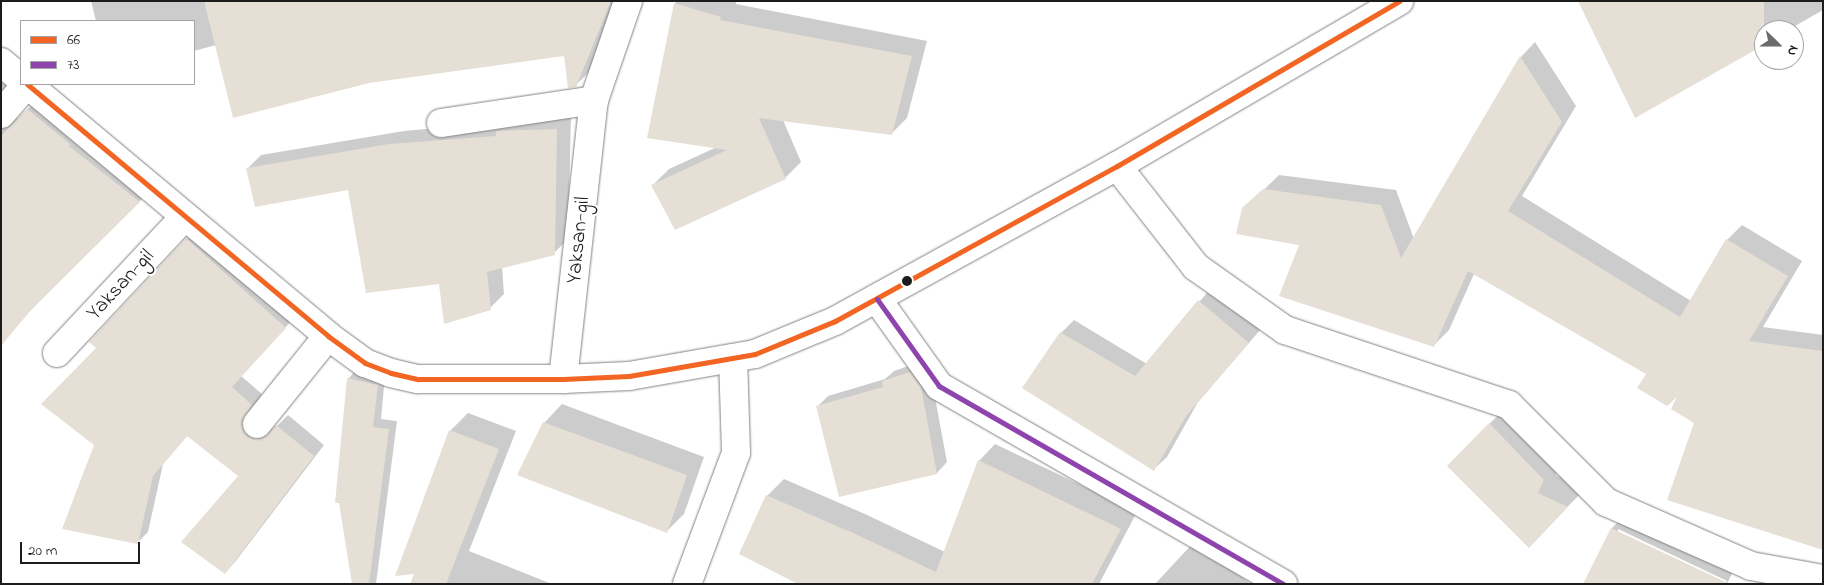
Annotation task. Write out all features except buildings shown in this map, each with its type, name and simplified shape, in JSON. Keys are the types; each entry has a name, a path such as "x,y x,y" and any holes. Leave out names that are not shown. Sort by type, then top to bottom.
{"street":[{"name":"Yaksan-gil","path":"563,379 594,100 628,1"},
{"path":"28,85 328,336 365,363 391,374 418,379 563,379 629,376 755,354 835,321 1118,166 1399,1"},
{"path":"1,62 20,78"},
{"path":"1,114 26,85"},
{"path":"441,123 594,100"},
{"path":"1118,166 1196,267 1285,330 1509,405 1606,502 1751,566 1823,579"},
{"name":"Yaksan-gil","path":"57,353 185,216"},
{"path":"877,299 939,386 1283,584"},
{"path":"257,424 328,336"},
{"path":"687,584 736,453 733,358"}],"transit line":[{"name":"66","path":"28,85 328,336 365,363 391,373 418,379 563,379 629,376 755,354 835,321 1117,166 1399,1"},
{"name":"73","path":"877,299 939,386 1283,584"}]}
